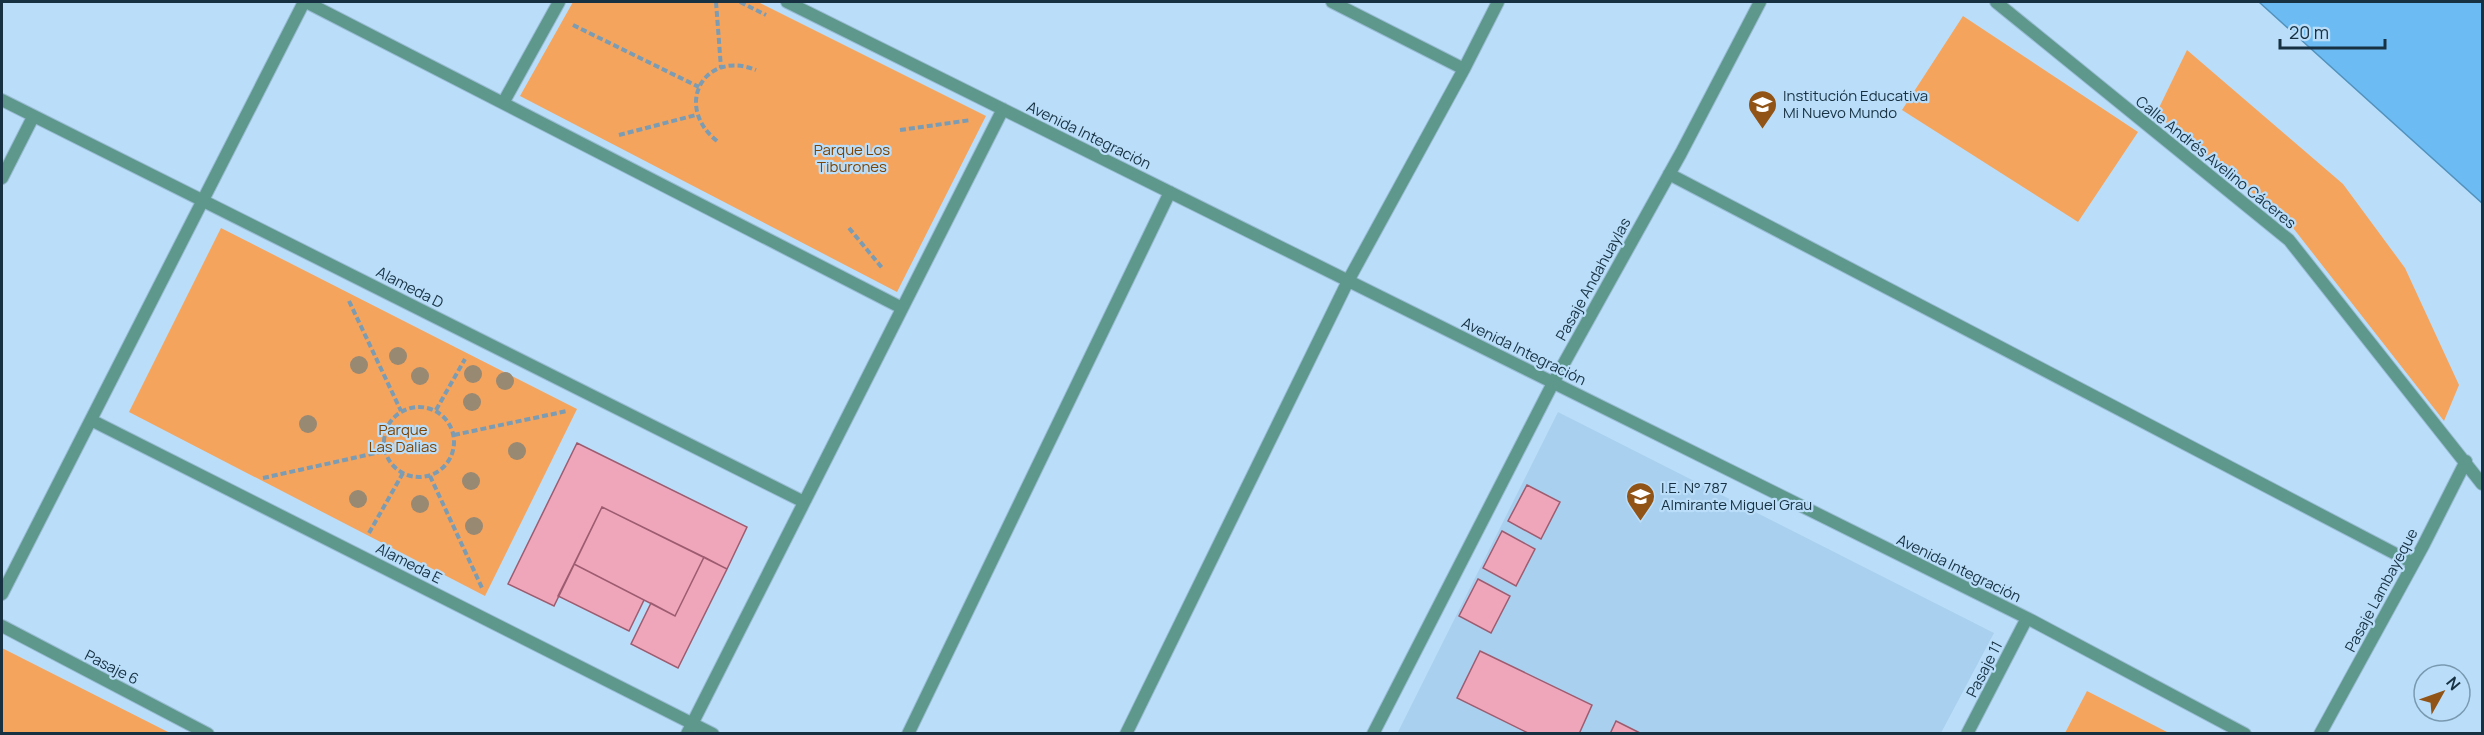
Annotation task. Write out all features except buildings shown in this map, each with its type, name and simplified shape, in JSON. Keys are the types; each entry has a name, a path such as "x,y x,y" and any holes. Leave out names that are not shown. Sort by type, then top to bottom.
{"street":[{"path":"2,594 202,199 305,2 902,308"},
{"path":"503,103 559,2"},
{"name":"Avenida Integración","path":"787,2 2027,618 2245,734"},
{"path":"1332,2 1464,69"},
{"path":"1126,734 1348,281 1498,2"},
{"name":"Pasaje Andahuaylas","path":"1373,734 1553,382 1669,174 1760,2"},
{"name":"Calle Andrés Avelino Cáceres","path":"1995,2 2289,240 2482,483"},
{"name":"Alameda D","path":"2,100 804,502"},
{"path":"689,728 1003,109"},
{"path":"2,178 33,117"},
{"path":"1669,174 2413,563"},
{"path":"908,734 1170,192"},
{"name":"Alameda E","path":"91,420 689,728 713,734"},
{"name":"Pasaje Lambayeque","path":"2320,734 2466,461"},
{"name":"Pasaje 11","path":"1967,734 2027,618"},
{"name":"Pasaje 6","path":"2,626 208,734"}],"path":[{"path":"716,2 721,68"},
{"path":"740,2 771,17"},
{"path":"568,23 699,87"},
{"path":"717,141 701,126 696,115 695,102 699,87 703,80 721,68 739,65 756,70"},
{"path":"967,114 977,119"},
{"path":"622,142 611,137 696,115"},
{"path":"972,130 977,119"},
{"path":"900,130 977,119"},
{"path":"849,228 886,274"},
{"path":"344,291 401,411"},
{"path":"435,410 468,354"},
{"path":"424,406 446,417 454,435 454,452 448,462 430,476 419,477 403,473 390,462 385,451 386,429 401,411 424,406"},
{"path":"454,435 577,409"},
{"path":"258,479 385,451"},
{"path":"367,536 403,473"},
{"path":"430,476 485,596"}],"shaded area":[{"name":"I.E. N° 787 Almirante Miguel Grau","path":"1558,412 1994,633 1941,733 1397,734"}],"green space":[{"name":"Parque Los Tiburones","path":"573,2 758,2 986,116 897,292 520,96"},
{"path":"1963,16 2138,132 2078,222 1902,110"},
{"path":"2187,50 2343,184 2405,268 2459,385 2444,421 2290,224 2156,114"},
{"name":"Parque Las Dalias","path":"221,228 577,409 485,596 129,412"},
{"path":"2,648 170,733 2,733"},
{"path":"2087,691 2169,733 2065,733"}],"water":[{"path":"2259,2 2482,2 2482,203"}],"place":[{"name":"Institución Educativa Mi Nuevo Mundo","path":"1762,130"},
{"name":"I.E. N° 787 Almirante Miguel Grau","path":"1640,522"}]}
